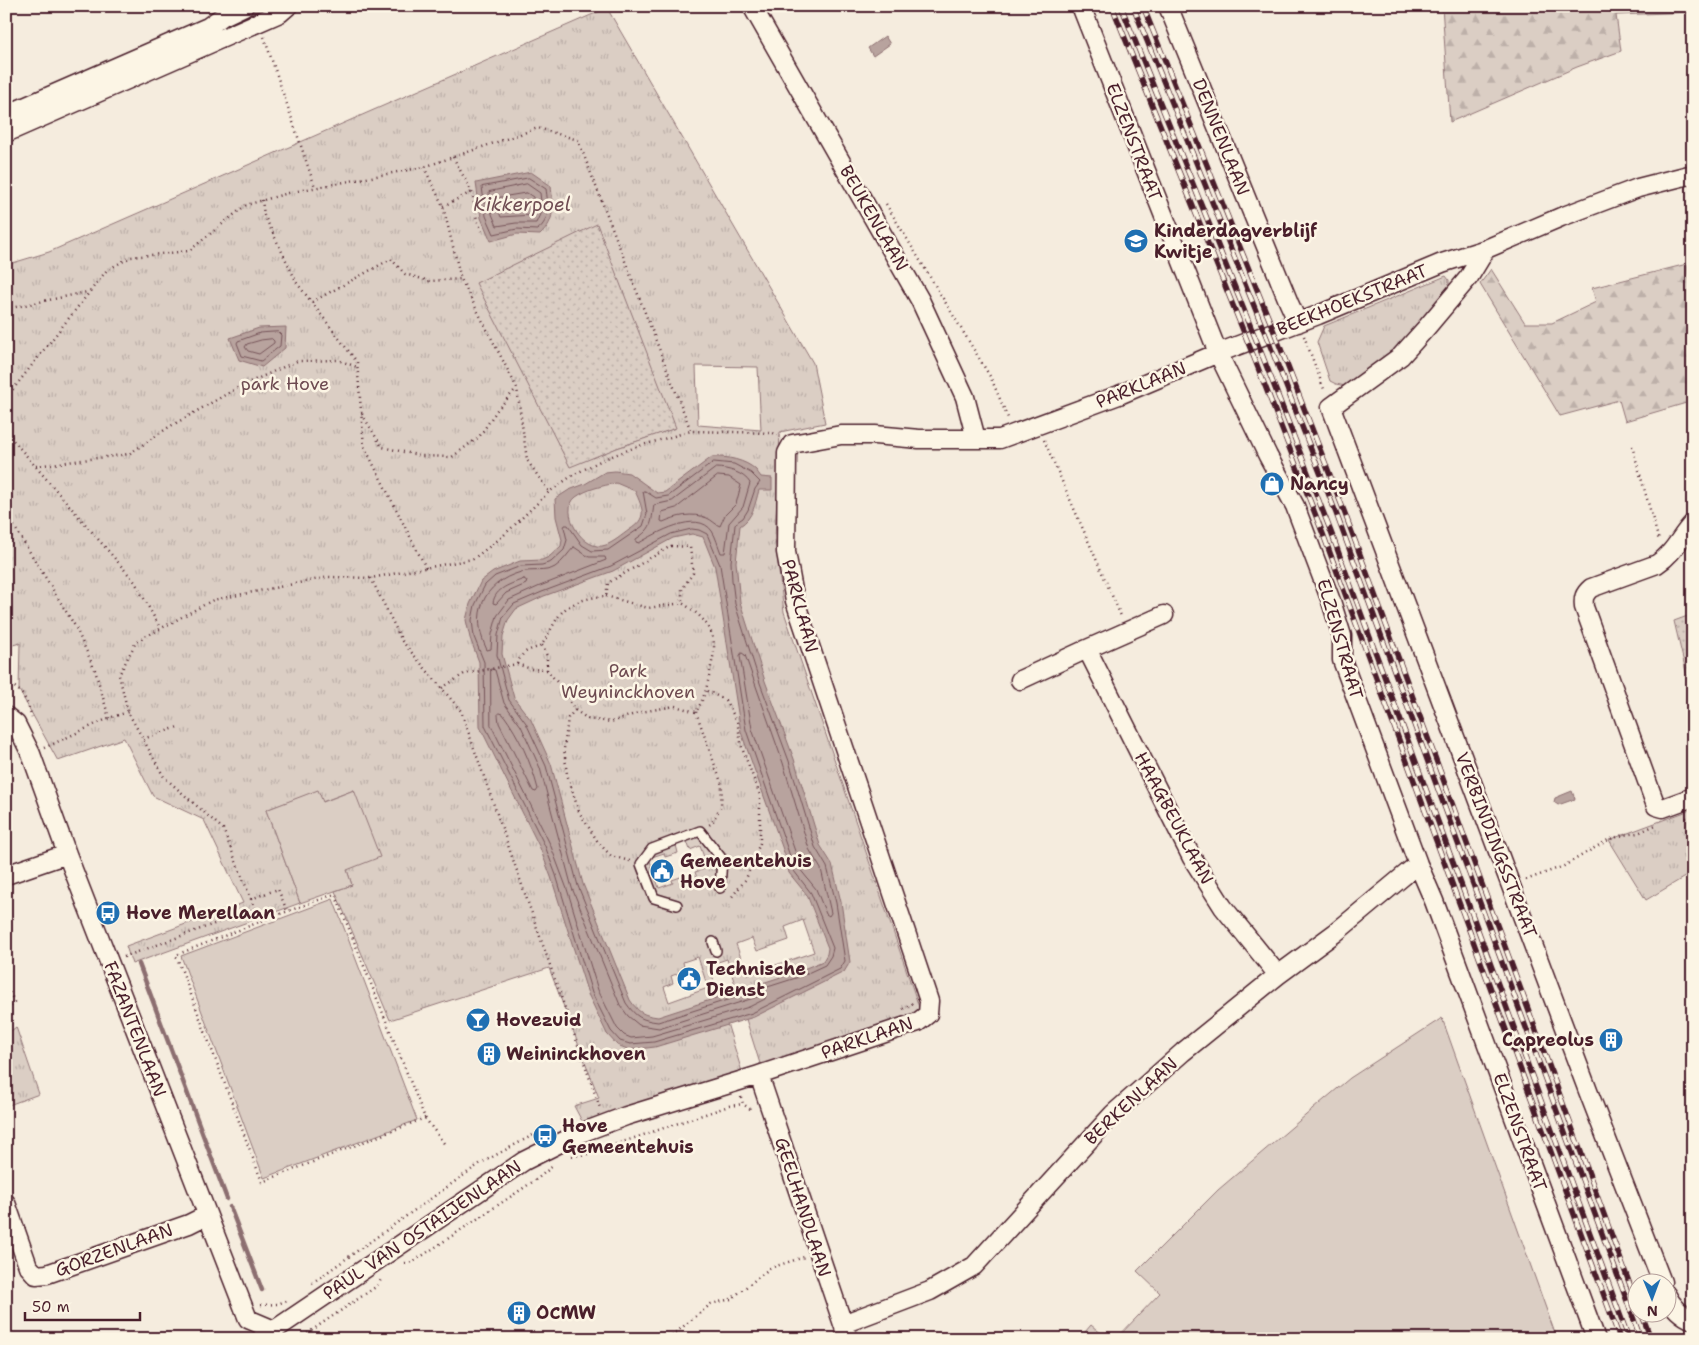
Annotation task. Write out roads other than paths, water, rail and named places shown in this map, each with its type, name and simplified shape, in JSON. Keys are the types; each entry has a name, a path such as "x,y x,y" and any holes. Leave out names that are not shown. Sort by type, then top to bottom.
{"street":[{"path":"6,115 208,28 223,16 244,6"},
{"path":"6,133 280,13 288,6"},
{"name":"BEUKENLAAN","path":"752,6 920,300 965,397 976,439"},
{"name":"ELZENSTRAAT","path":"1081,6 1218,353 1268,456 1295,506 1331,601 1342,636 1342,660 1418,864 1434,901 1596,1339"},
{"name":"DENNENLAAN","path":"1168,6 1298,323"},
{"name":"BEEKHOEKSTRAAT","path":"1218,353 1298,323 1442,263 1486,249 1600,202 1638,188 1693,174"},
{"name":"VERBINDINGSSTRAAT","path":"1486,249 1469,277 1401,356 1331,407 1658,1272"},
{"name":"PARKLAAN","path":"759,1075 918,1022 928,1014 929,1001 795,601 786,552 787,453 792,444 841,435 875,435 919,439 1000,439 1119,395 1218,353"},
{"path":"1693,523 1672,552 1657,564 1591,588 1586,593 1584,599 1584,607 1656,806 1663,808 1693,797"},
{"path":"1020,680 1164,615"},
{"name":"HAAGBEUKLAAN","path":"1087,650 1192,858 1223,907 1278,975"},
{"name":"FAZANTENLAAN","path":"6,716 16,724 31,754 67,854 248,1319 268,1334"},
{"path":"6,875 67,854"},
{"name":"BERKENLAAN","path":"845,1331 930,1291 974,1266 1113,1114 1183,1052 1278,975 1335,933 1418,864"},
{"name":"PAUL VAN OSTAIJENLAAN","path":"268,1334 524,1161 578,1134 626,1116 759,1075"},
{"name":"GEELHANDLAAN","path":"759,1075 845,1331"},
{"name":"GORZENLAAN","path":"6,1204 28,1266 36,1275 47,1274 189,1224 207,1214"},
{"path":"1676,1310 1686,1318 1693,1320"}],"lane":[{"path":"678,905 654,898 641,864 652,849 700,831 722,859 720,888"},
{"path":"713,942 716,951"}],"water":[{"path":"885,36 890,44 873,56 868,48"},
{"name":"Kikkerpoel","path":"531,172 551,186 553,206 549,224 540,235 517,234 491,241 481,218 476,183"},
{"path":"286,327 285,348 262,367 239,360 230,338 259,328"},
{"path":"712,457 723,457 741,461 757,471 761,477 772,478 772,490 759,490 751,515 740,526 736,562 740,602 765,681 794,759 820,845 832,864 841,902 850,962 844,972 754,1017 655,1047 630,1050 617,1045 607,1034 588,994 540,848 480,727 479,662 470,638 466,620 470,604 481,581 493,572 520,561 542,560 549,557 561,546 562,540 556,517 555,499 605,472 615,471 629,473 657,493 665,492","holes":["616,483 635,491 642,508 641,517 635,526 609,544 597,546 589,543 576,529 570,511 571,503 576,497 585,492","692,534 703,537 715,567 741,732 786,858 789,873 807,895 828,948 823,961 796,972 658,1017 642,1013 630,1000 583,884 551,764 531,720 514,698 502,654 503,636 508,620 516,609 544,596 613,571 673,538"]},
{"path":"1572,791 1575,799 1558,805 1554,802 1555,798"}],"waterway":[{"path":"250,17 256,10 264,6"},
{"path":"139,964 227,1199"},
{"path":"230,1207 262,1290"}],"railway":[{"path":"1112,6 1323,534 1620,1339"},
{"path":"1121,6 1261,352 1331,532 1629,1339"},
{"path":"1133,6 1336,513 1641,1339"},
{"path":"1143,6 1344,511 1626,1274"},
{"path":"1645,1322 1651,1339"}],"place":[{"name":"Kinderdagverblijf Kwitje","path":"1136,241"},
{"name":"Nancy","path":"1272,484"},
{"name":"Gemeentehuis Hove","path":"662,871"},
{"name":"Hove Merellaan","path":"108,913"},
{"name":"Technische Dienst","path":"689,979"},
{"name":"Hovezuid","path":"478,1020"},
{"name":"Capreolus","path":"1611,1040"},
{"name":"Weininckhoven","path":"489,1054"},
{"name":"Hove Gemeentehuis","path":"545,1136"},
{"name":"OCMW","path":"519,1313"}],"park label":[{"name":"park Hove","path":"285,384"},
{"name":"Park Weyninckhoven","path":"628,681"}]}
